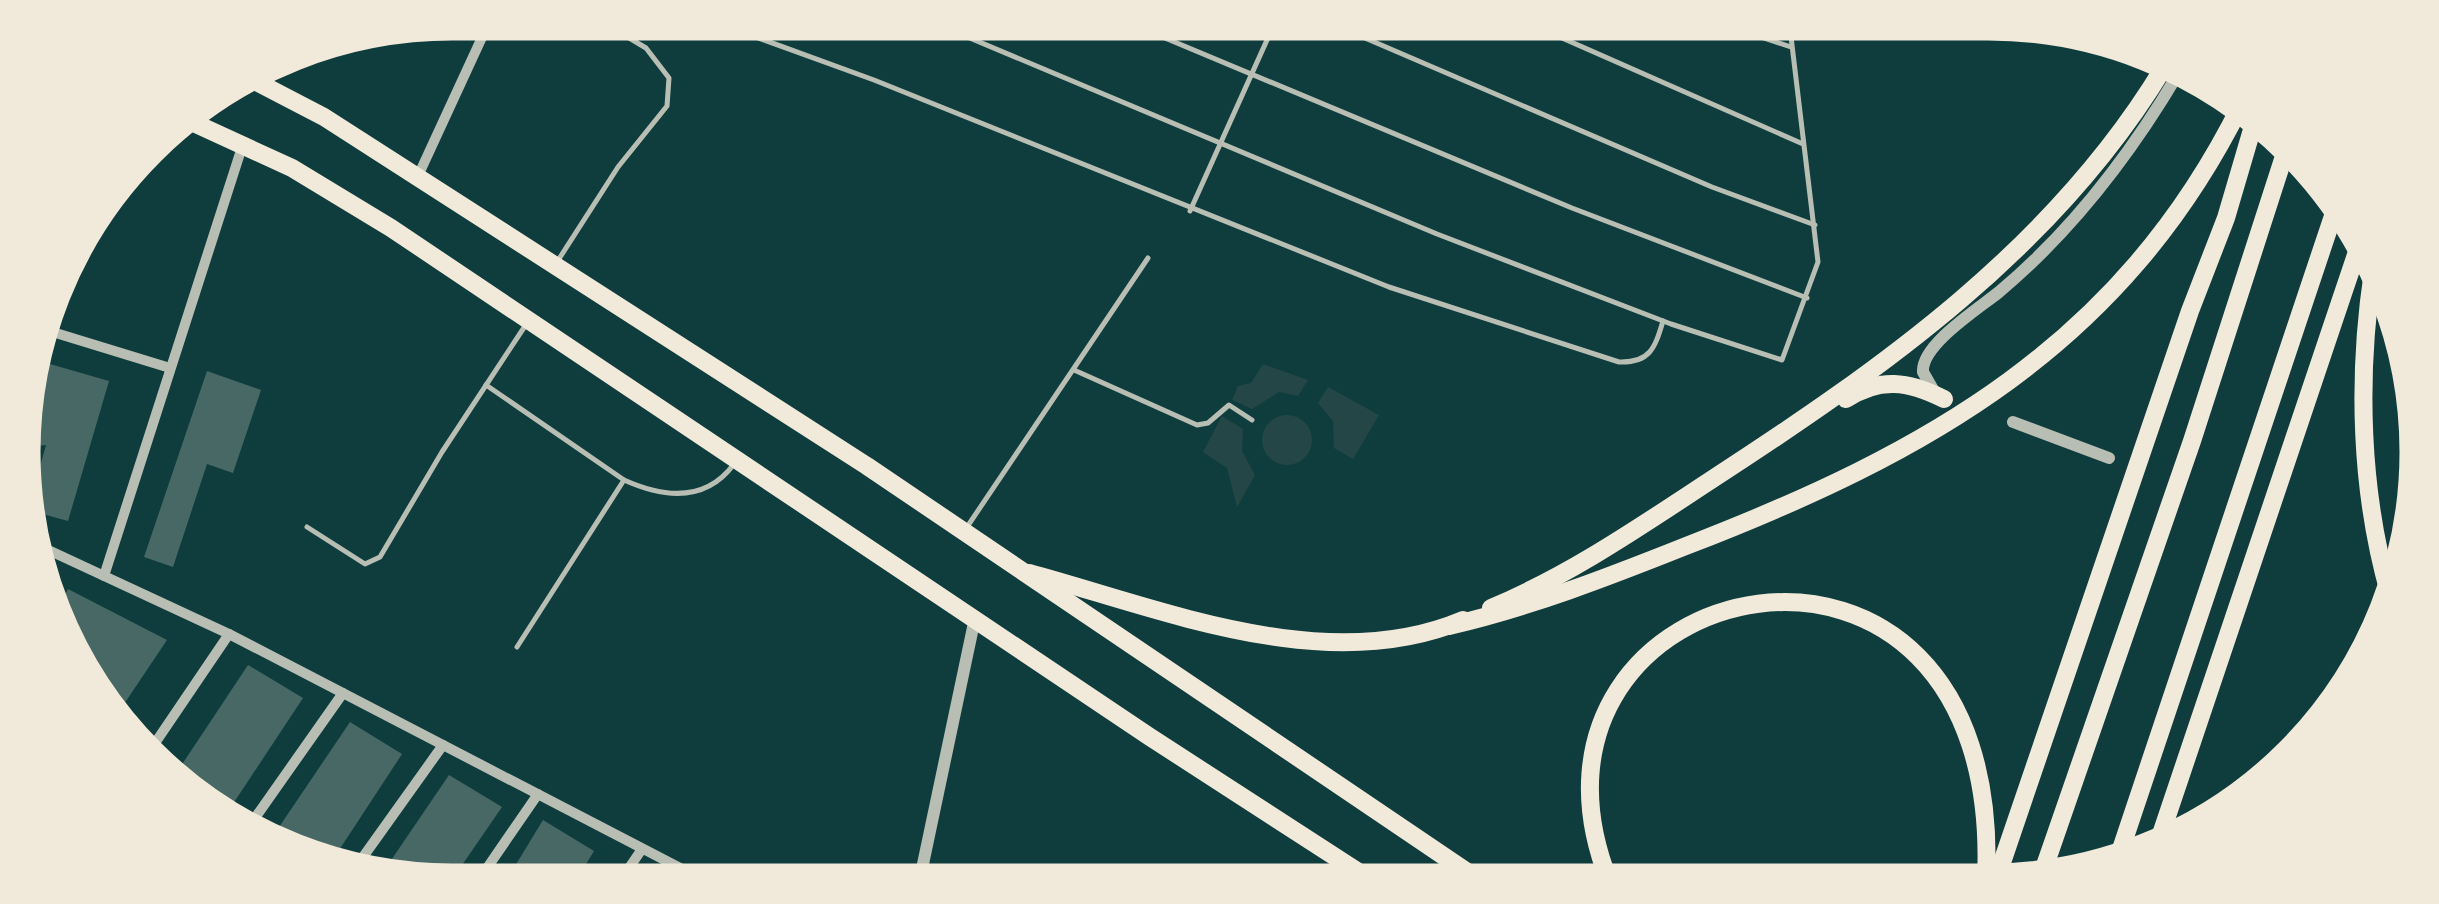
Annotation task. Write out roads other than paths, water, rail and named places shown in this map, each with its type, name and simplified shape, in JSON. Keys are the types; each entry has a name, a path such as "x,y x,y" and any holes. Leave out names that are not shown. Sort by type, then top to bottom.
{"highway":[{"path":"1449,626 1572,568 1802,422 1952,309 2028,242 2112,145 2159,75"},
{"path":"262,84 324,117 556,265 963,532 1458,866"},
{"path":"1016,570 1225,626 1278,635 1363,640 1449,626 1528,606 1838,485 1934,432 2061,341 2137,266 2181,209 2233,119"},
{"path":"199,124 243,142 374,218 1350,866"},
{"path":"2001,866 2226,218 2251,133"},
{"path":"2046,862 2162,532 2282,161"},
{"path":"2123,844 2331,221"},
{"path":"2165,827 2354,260"},
{"path":"2371,296 2363,399 2374,530 2384,571"},
{"path":"1802,422 1880,383 1894,382 1940,397"},
{"path":"1604,866 1594,837 1589,802 1598,735 1630,676 1678,630 1732,606 1780,600 1828,606 1874,623 1914,651 1946,688 1968,730 1981,778 1988,829 1987,866"}],"street":[{"path":"418,176 482,38"},
{"path":"1940,397 1922,372 1924,356 2008,284 2072,220 2137,140 2173,82"},
{"path":"104,576 243,142"},
{"path":"55,333 170,368"},
{"path":"2014,422 2110,458"},
{"path":"50,551 229,634 676,866"},
{"path":"923,866 975,618"},
{"path":"156,742 229,634"},
{"path":"256,817 343,693"},
{"path":"363,857 442,745"},
{"path":"488,866 538,794"},
{"path":"630,866 642,848"}],"lane":[{"path":"556,265 618,167 668,106 669,78 646,48 629,38"},
{"path":"758,38 874,80 1388,287 1618,362 1646,358 1654,351 1663,321"},
{"path":"969,38 1220,146 1663,321 1782,360 1818,262 1790,38"},
{"path":"1165,38 1572,208 1807,298"},
{"path":"1190,210 1268,38"},
{"path":"1365,38 1694,180 1814,226"},
{"path":"1562,38 1803,144"},
{"path":"1764,38 1791,47"},
{"path":"963,532 1148,258"},
{"path":"307,527 365,564 380,557 529,319"},
{"path":"1074,370 1198,425 1208,423 1228,405 1252,420"},
{"path":"486,385 624,480 646,490 692,495 723,478 738,458"},
{"path":"518,647 624,480"}]}
